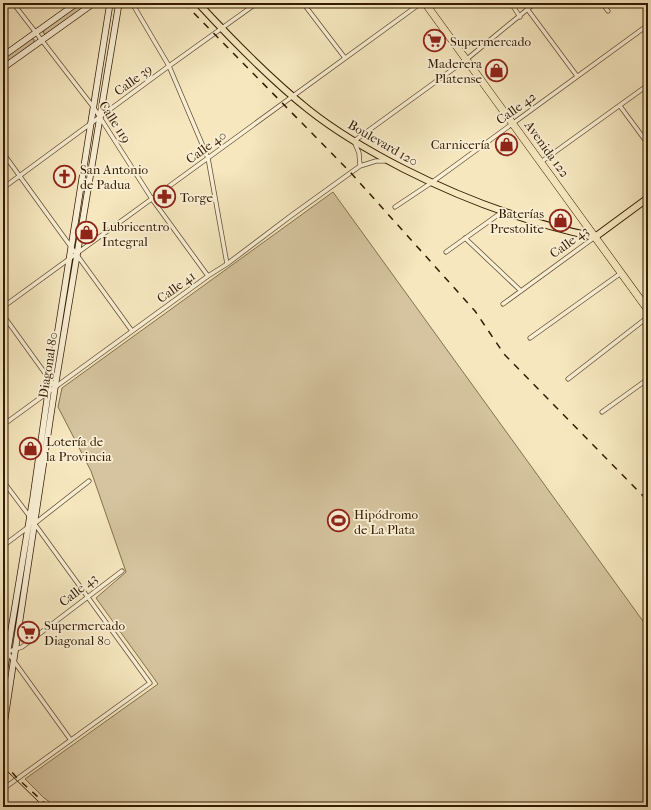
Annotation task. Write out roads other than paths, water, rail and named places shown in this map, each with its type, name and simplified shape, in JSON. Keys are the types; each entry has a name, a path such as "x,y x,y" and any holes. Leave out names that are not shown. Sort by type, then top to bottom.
{"highway":[{"name":"Avenida 122","path":"425,3 648,310"}],"main road":[{"path":"3,56 77,3"},
{"path":"3,68 94,3"},
{"name":"Diagonal 80","path":"3,679 30,517 50,380 110,3"},
{"name":"Diagonal 80","path":"3,731 55,387 119,3"},
{"name":"Boulevard 120","path":"198,3 265,72 320,119 354,141 388,161 431,182 502,212 560,229 595,237"},
{"name":"Calle 43","path":"595,237 648,198"}],"street":[{"name":"Calle 119","path":"13,3 94,108 152,199 208,276"},
{"path":"132,3 169,66 208,158 227,264"},
{"name":"Calle 39","path":"3,188 257,3"},
{"path":"303,3 345,58"},
{"name":"Calle 40","path":"3,307 421,3"},
{"path":"511,3 520,17"},
{"path":"360,166 359,153 354,141 467,59 520,17 535,3"},
{"path":"602,3 608,11"},
{"path":"528,10 577,76"},
{"name":"Calle 42","path":"395,207 648,25"},
{"path":"541,162 648,85"},
{"path":"620,106 648,144"},
{"path":"3,153 132,331"},
{"name":"Calle 41","path":"3,425 208,276 227,264 360,166 376,161 388,161"},
{"path":"446,252 502,212"},
{"name":"Calle 43","path":"502,304 595,237"},
{"path":"466,238 521,291"},
{"path":"530,338 621,273"},
{"path":"3,315 55,387"},
{"path":"568,379 648,317"},
{"path":"602,412 648,379"},
{"path":"3,481 150,682 3,789"},
{"path":"3,546 89,481"},
{"name":"Calle 43","path":"7,652 22,647 122,571"},
{"path":"3,646 70,739"}],"tram line":[{"path":"3,767 44,807"}],"railway":[{"path":"184,3 351,173 475,311 504,354 648,501"},
{"path":"3,762 17,778 49,807"}],"place":[{"name":"Supermercado","path":"435,41"},
{"name":"Maderera Platense","path":"497,70"},
{"name":"Carnicería","path":"506,144"},
{"name":"San Antonio de Padua","path":"64,176"},
{"name":"Torge","path":"164,197"},
{"name":"Baterías Prestolite","path":"560,220"},
{"name":"Lubricentro Integral","path":"86,233"},
{"name":"Lotería de la Provincia","path":"31,448"},
{"name":"Hipódromo de La Plata","path":"339,521"},
{"name":"Supermercado Diagonal 80","path":"29,632"}]}
